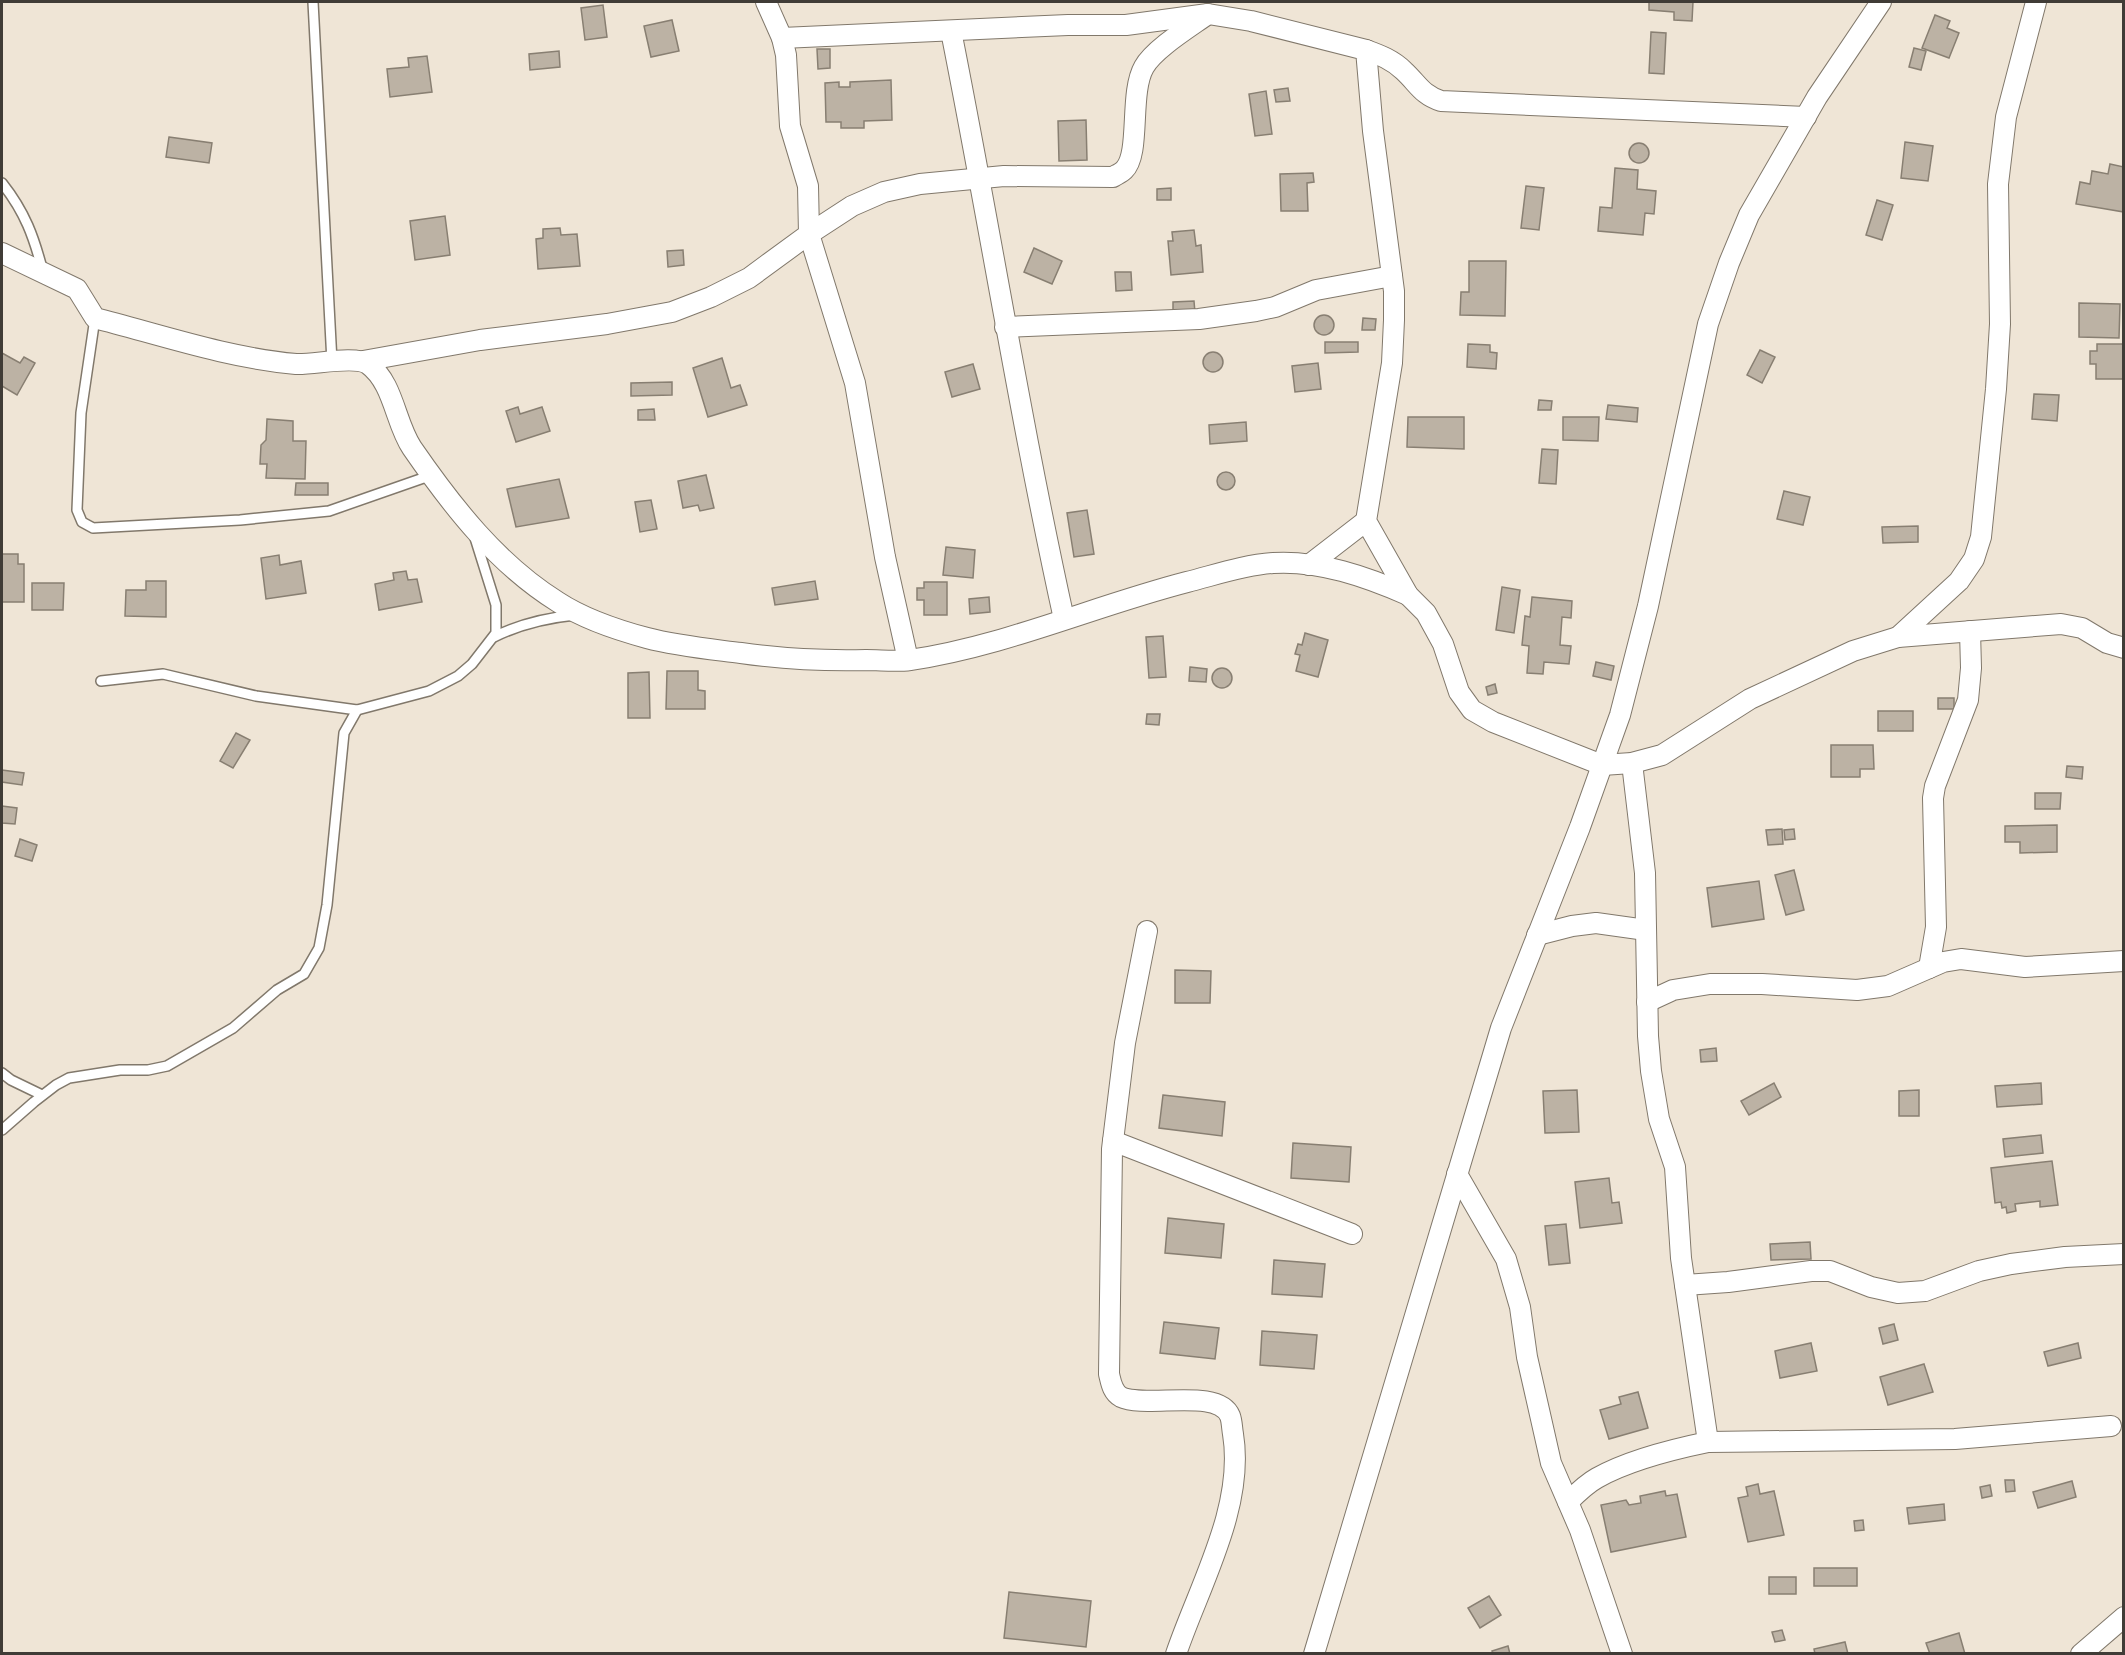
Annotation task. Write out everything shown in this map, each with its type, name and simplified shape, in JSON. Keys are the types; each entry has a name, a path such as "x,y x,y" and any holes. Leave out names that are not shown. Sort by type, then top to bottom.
{"street":[{"path":"766,2 782,38 786,55 790,126 808,186 809,234 855,383 885,557 908,660"},
{"path":"1314,1653 1501,1028 1580,827 1620,715 1648,606 1708,324 1729,263 1749,215 1806,117 1881,2"},
{"path":"1898,637 1959,581 1974,559 1981,537 2000,324 1998,184 2006,117 2036,2"},
{"path":"782,38 1068,25 1126,25 1208,14 1251,21 1386,57 1404,70 1429,97 1441,101 1806,117"},
{"path":"2,253 77,289 95,318 256,360 302,364 363,361 480,340 607,324 672,312 711,297 748,278 852,206 884,192 920,184 1004,177 1113,177 1126,169 1132,153 1135,103 1144,67 1153,55 1208,14"},
{"path":"951,31 980,179 1028,453 1064,620"},
{"path":"1366,50 1373,131 1392,276 1394,321 1392,363 1366,521 1408,595 1426,613 1443,644 1459,692 1472,710 1493,722 1602,765 1632,763 1662,755 1750,699 1800,674 1853,651 1898,637 2061,624 2082,628 2107,643 2124,648"},
{"path":"1005,327 1199,319 1275,307 1316,290 1392,276"},
{"path":"363,361 376,371 386,387 409,444 471,527 530,583 561,605 648,638 807,661 908,660 989,643 1161,589 1226,572 1273,563 1309,564 1371,578 1408,595"},
{"path":"1309,564 1366,521"},
{"path":"1929,968 1936,927 1933,798 1935,786 1968,700 1971,668 1970,631"},
{"path":"1632,763 1645,873 1648,1036 1659,1119 1675,1167 1678,1231 1708,1442"},
{"path":"1537,935 1572,926 1596,923 1646,930"},
{"path":"1147,931 1116,1101 1113,1140 1109,1374 1112,1388 1121,1397 1135,1400 1210,1402 1224,1407 1230,1416 1235,1447 1233,1485 1228,1513 1176,1653"},
{"path":"1647,1002 1673,990 1710,984 1762,984 1857,990 1887,986 1943,962 1961,959 2025,967 2124,961"},
{"path":"1113,1140 1352,1234"},
{"path":"1457,1174 1506,1259 1520,1306 1527,1357 1551,1463 1580,1530 1622,1653"},
{"path":"1685,1285 1811,1271 1830,1271 1871,1287 1898,1293 1925,1291 1979,1271 2011,1264 2065,1257 2124,1254"},
{"path":"1568,1502 1598,1478 1682,1447 1708,1442 1954,1439 2111,1426"},
{"path":"2080,1653 2124,1617"}],"lane":[{"path":"313,2 332,362"},
{"path":"2,183 20,208 44,272"},
{"path":"95,318 81,413 77,510 82,522 93,528 240,520 329,511 433,475"},
{"path":"101,681 163,674 256,696 357,710 429,691 459,676 472,664 494,637 498,626 496,605 471,527"},
{"path":"494,637 536,621 581,614"},
{"path":"2,1130 42,1095 69,1078 167,1066 232,1028 277,990 304,974 319,948 327,905 344,733 357,710"},
{"path":"2,1073 42,1095"}],"building":[{"path":"1649,2 1693,2 1692,21 1674,20 1674,12 1649,10"},
{"path":"603,5 607,37 585,40 581,8"},
{"path":"1935,15 1950,21 1947,28 1959,33 1949,58 1922,48"},
{"path":"672,20 679,51 651,57 644,26"},
{"path":"1651,32 1666,33 1664,74 1649,73"},
{"path":"1914,48 1926,51 1921,70 1909,67"},
{"path":"817,49 830,49 830,68 818,69"},
{"path":"559,51 560,67 530,70 529,54"},
{"path":"427,56 432,92 390,97 387,69 409,67 408,58"},
{"path":"891,80 892,120 864,121 864,128 841,128 841,122 826,122 825,83 839,82 839,87 850,87 850,82"},
{"path":"1288,88 1290,101 1276,102 1274,90"},
{"path":"1266,91 1272,134 1255,136 1249,94"},
{"path":"1086,120 1087,160 1059,161 1058,121"},
{"path":"169,137 212,143 209,163 166,157"},
{"path":"1905,142 1933,146 1928,181 1901,178"},
{"path":"1635,143 1643,143 1649,149 1649,157 1643,163 1635,163 1629,157 1629,149"},
{"path":"2110,164 2124,167 2124,212 2076,204 2080,182 2090,184 2092,171 2108,174"},
{"path":"1615,168 1638,170 1637,189 1656,191 1654,214 1645,213 1643,235 1598,231 1600,207 1612,208"},
{"path":"1313,173 1314,182 1307,183 1308,211 1281,211 1280,174"},
{"path":"1526,186 1544,188 1539,230 1521,228"},
{"path":"1171,188 1171,200 1157,200 1157,189"},
{"path":"1877,200 1893,205 1882,240 1866,235"},
{"path":"445,216 450,255 415,260 410,221"},
{"path":"560,228 561,235 577,234 580,266 538,269 536,239 543,238 543,229"},
{"path":"1194,230 1196,246 1201,245 1203,272 1171,275 1168,241 1173,241 1172,232"},
{"path":"1034,248 1062,261 1052,284 1024,272"},
{"path":"683,250 684,265 668,267 667,251"},
{"path":"1469,261 1506,261 1505,316 1460,315 1461,292 1469,292"},
{"path":"1115,272 1131,272 1132,290 1116,291"},
{"path":"1194,301 1195,313 1173,314 1173,302"},
{"path":"2079,303 2120,304 2119,338 2079,337"},
{"path":"1324,315 1331,318 1334,325 1331,332 1324,335 1317,332 1314,325 1317,318"},
{"path":"1363,318 1376,319 1375,330 1362,330"},
{"path":"1325,342 1358,342 1358,352 1325,353"},
{"path":"1468,344 1490,345 1490,352 1497,353 1496,369 1467,367"},
{"path":"2097,344 2124,344 2124,379 2096,379 2096,364 2090,364 2090,351 2097,351"},
{"path":"1760,350 1775,357 1762,383 1747,375"},
{"path":"1209,352 1217,352 1223,358 1223,366 1217,372 1209,372 1203,366 1203,358"},
{"path":"2,353 20,363 24,357 35,363 17,395 2,386"},
{"path":"722,358 731,388 740,385 747,405 708,417 693,368"},
{"path":"1318,363 1321,389 1295,392 1292,366"},
{"path":"973,364 980,389 952,397 945,372"},
{"path":"672,382 672,395 631,396 631,383"},
{"path":"2034,394 2059,395 2057,421 2032,419"},
{"path":"1539,400 1552,401 1551,410 1538,410"},
{"path":"1608,405 1638,408 1637,422 1606,419"},
{"path":"518,407 520,414 542,407 550,431 516,442 506,411"},
{"path":"654,409 655,420 638,420 638,410"},
{"path":"1408,417 1464,417 1464,449 1407,447"},
{"path":"1563,417 1599,417 1598,441 1563,440"},
{"path":"267,419 293,421 293,441 306,441 305,479 266,478 267,464 260,464 261,445 266,440"},
{"path":"1246,422 1247,441 1210,444 1209,425"},
{"path":"1542,449 1558,450 1556,484 1539,483"},
{"path":"1222,472 1230,472 1235,477 1233,488 1222,490 1217,485 1217,477"},
{"path":"706,475 714,508 700,511 698,505 683,508 678,481"},
{"path":"559,479 569,518 516,527 507,489"},
{"path":"296,483 328,483 328,495 295,495"},
{"path":"1784,491 1810,497 1803,525 1777,519"},
{"path":"651,500 657,529 640,532 635,502"},
{"path":"1087,510 1094,554 1074,557 1067,513"},
{"path":"1918,526 1918,542 1883,543 1882,527"},
{"path":"946,547 975,550 973,578 943,575"},
{"path":"2,554 18,554 18,564 24,564 24,602 2,602"},
{"path":"279,555 280,565 301,561 306,593 266,599 261,558"},
{"path":"406,571 408,580 417,579 422,602 379,610 375,584 394,580 393,573"},
{"path":"146,581 166,581 166,617 125,616 126,590 146,590"},
{"path":"815,581 818,599 775,605 772,588"},
{"path":"924,582 947,582 947,615 924,615 924,600 917,600 917,588 924,588"},
{"path":"32,583 64,583 63,610 32,610"},
{"path":"1502,587 1520,590 1514,633 1496,630"},
{"path":"989,597 990,612 970,614 969,599"},
{"path":"1532,597 1572,601 1571,618 1562,617 1560,645 1571,646 1569,664 1544,662 1543,674 1527,673 1529,646 1522,645 1525,616 1530,617"},
{"path":"1305,633 1328,640 1318,677 1296,671 1300,655 1295,654 1298,644 1302,645"},
{"path":"1163,636 1166,677 1149,678 1146,637"},
{"path":"1596,662 1614,666 1611,680 1593,676"},
{"path":"1190,667 1207,669 1206,682 1189,681"},
{"path":"1222,668 1229,671 1232,678 1229,685 1222,688 1215,685 1212,678 1215,671"},
{"path":"667,671 698,671 698,690 705,691 705,709 666,709"},
{"path":"649,672 650,718 628,718 628,673"},
{"path":"1495,684 1497,693 1488,695 1486,687"},
{"path":"1938,698 1954,698 1954,709 1938,709"},
{"path":"1878,711 1913,711 1913,731 1878,731"},
{"path":"1147,714 1160,714 1159,725 1146,724"},
{"path":"236,733 250,740 233,768 220,761"},
{"path":"1831,745 1873,745 1874,769 1860,769 1860,777 1831,777"},
{"path":"2067,766 2083,767 2082,779 2066,777"},
{"path":"2,770 24,773 22,785 2,782"},
{"path":"2035,793 2061,793 2060,809 2035,809"},
{"path":"2,806 17,808 15,824 2,823"},
{"path":"2057,825 2057,852 2020,853 2020,842 2005,842 2005,826"},
{"path":"1782,829 1783,844 1768,845 1766,830"},
{"path":"1794,829 1795,839 1785,840 1784,830"},
{"path":"20,839 37,845 32,861 15,856"},
{"path":"1794,870 1804,910 1786,915 1775,875"},
{"path":"1759,881 1764,919 1712,927 1707,888"},
{"path":"1175,970 1211,971 1210,1003 1175,1003"},
{"path":"1716,1048 1717,1061 1701,1062 1700,1050"},
{"path":"1774,1083 1781,1097 1749,1115 1741,1101"},
{"path":"2041,1083 2042,1104 1997,1107 1995,1086"},
{"path":"1577,1090 1579,1132 1545,1133 1543,1091"},
{"path":"1919,1090 1919,1116 1899,1116 1899,1091"},
{"path":"1163,1095 1225,1102 1222,1136 1159,1128"},
{"path":"2041,1135 2043,1153 2005,1157 2003,1139"},
{"path":"1293,1143 1351,1147 1349,1182 1291,1178"},
{"path":"2052,1161 2058,1205 2040,1207 2040,1201 2015,1204 2016,1211 2007,1213 2006,1207 2002,1208 2001,1202 1995,1203 1991,1168"},
{"path":"1609,1178 1612,1203 1619,1202 1622,1223 1580,1228 1575,1182"},
{"path":"1168,1218 1224,1224 1221,1258 1165,1253"},
{"path":"1566,1224 1570,1263 1549,1265 1545,1226"},
{"path":"1810,1242 1811,1259 1771,1260 1770,1244"},
{"path":"1274,1260 1325,1264 1322,1297 1272,1294"},
{"path":"1164,1322 1219,1328 1215,1359 1160,1353"},
{"path":"1894,1324 1898,1340 1883,1344 1879,1328"},
{"path":"1262,1331 1317,1335 1314,1369 1260,1365"},
{"path":"1811,1343 1817,1371 1780,1378 1775,1351"},
{"path":"2078,1343 2081,1358 2048,1366 2044,1352"},
{"path":"1924,1364 1933,1392 1888,1405 1880,1377"},
{"path":"1638,1392 1648,1428 1609,1439 1600,1410 1621,1404 1619,1397"},
{"path":"2005,1480 2014,1480 2015,1491 2006,1492"},
{"path":"2072,1481 2076,1497 2038,1508 2033,1492"},
{"path":"1758,1484 1760,1494 1774,1491 1784,1535 1748,1542 1738,1498 1748,1496 1746,1487"},
{"path":"1990,1485 1992,1496 1982,1498 1980,1487"},
{"path":"1665,1491 1666,1496 1677,1494 1686,1537 1611,1552 1601,1505 1626,1500 1629,1505 1641,1503 1640,1496"},
{"path":"1944,1504 1945,1520 1909,1524 1907,1508"},
{"path":"1863,1520 1864,1530 1855,1531 1854,1521"},
{"path":"1814,1568 1857,1568 1857,1586 1814,1586"},
{"path":"1769,1577 1796,1577 1796,1594 1769,1594"},
{"path":"1009,1592 1091,1601 1086,1647 1004,1638"},
{"path":"1489,1596 1501,1615 1480,1628 1468,1608"},
{"path":"1782,1630 1785,1640 1775,1642 1772,1632"},
{"path":"1959,1633 1965,1654 1930,1654 1926,1643"},
{"path":"1845,1642 1848,1654 1815,1654 1814,1649"},
{"path":"1508,1646 1510,1654 1493,1654 1492,1651"}]}
